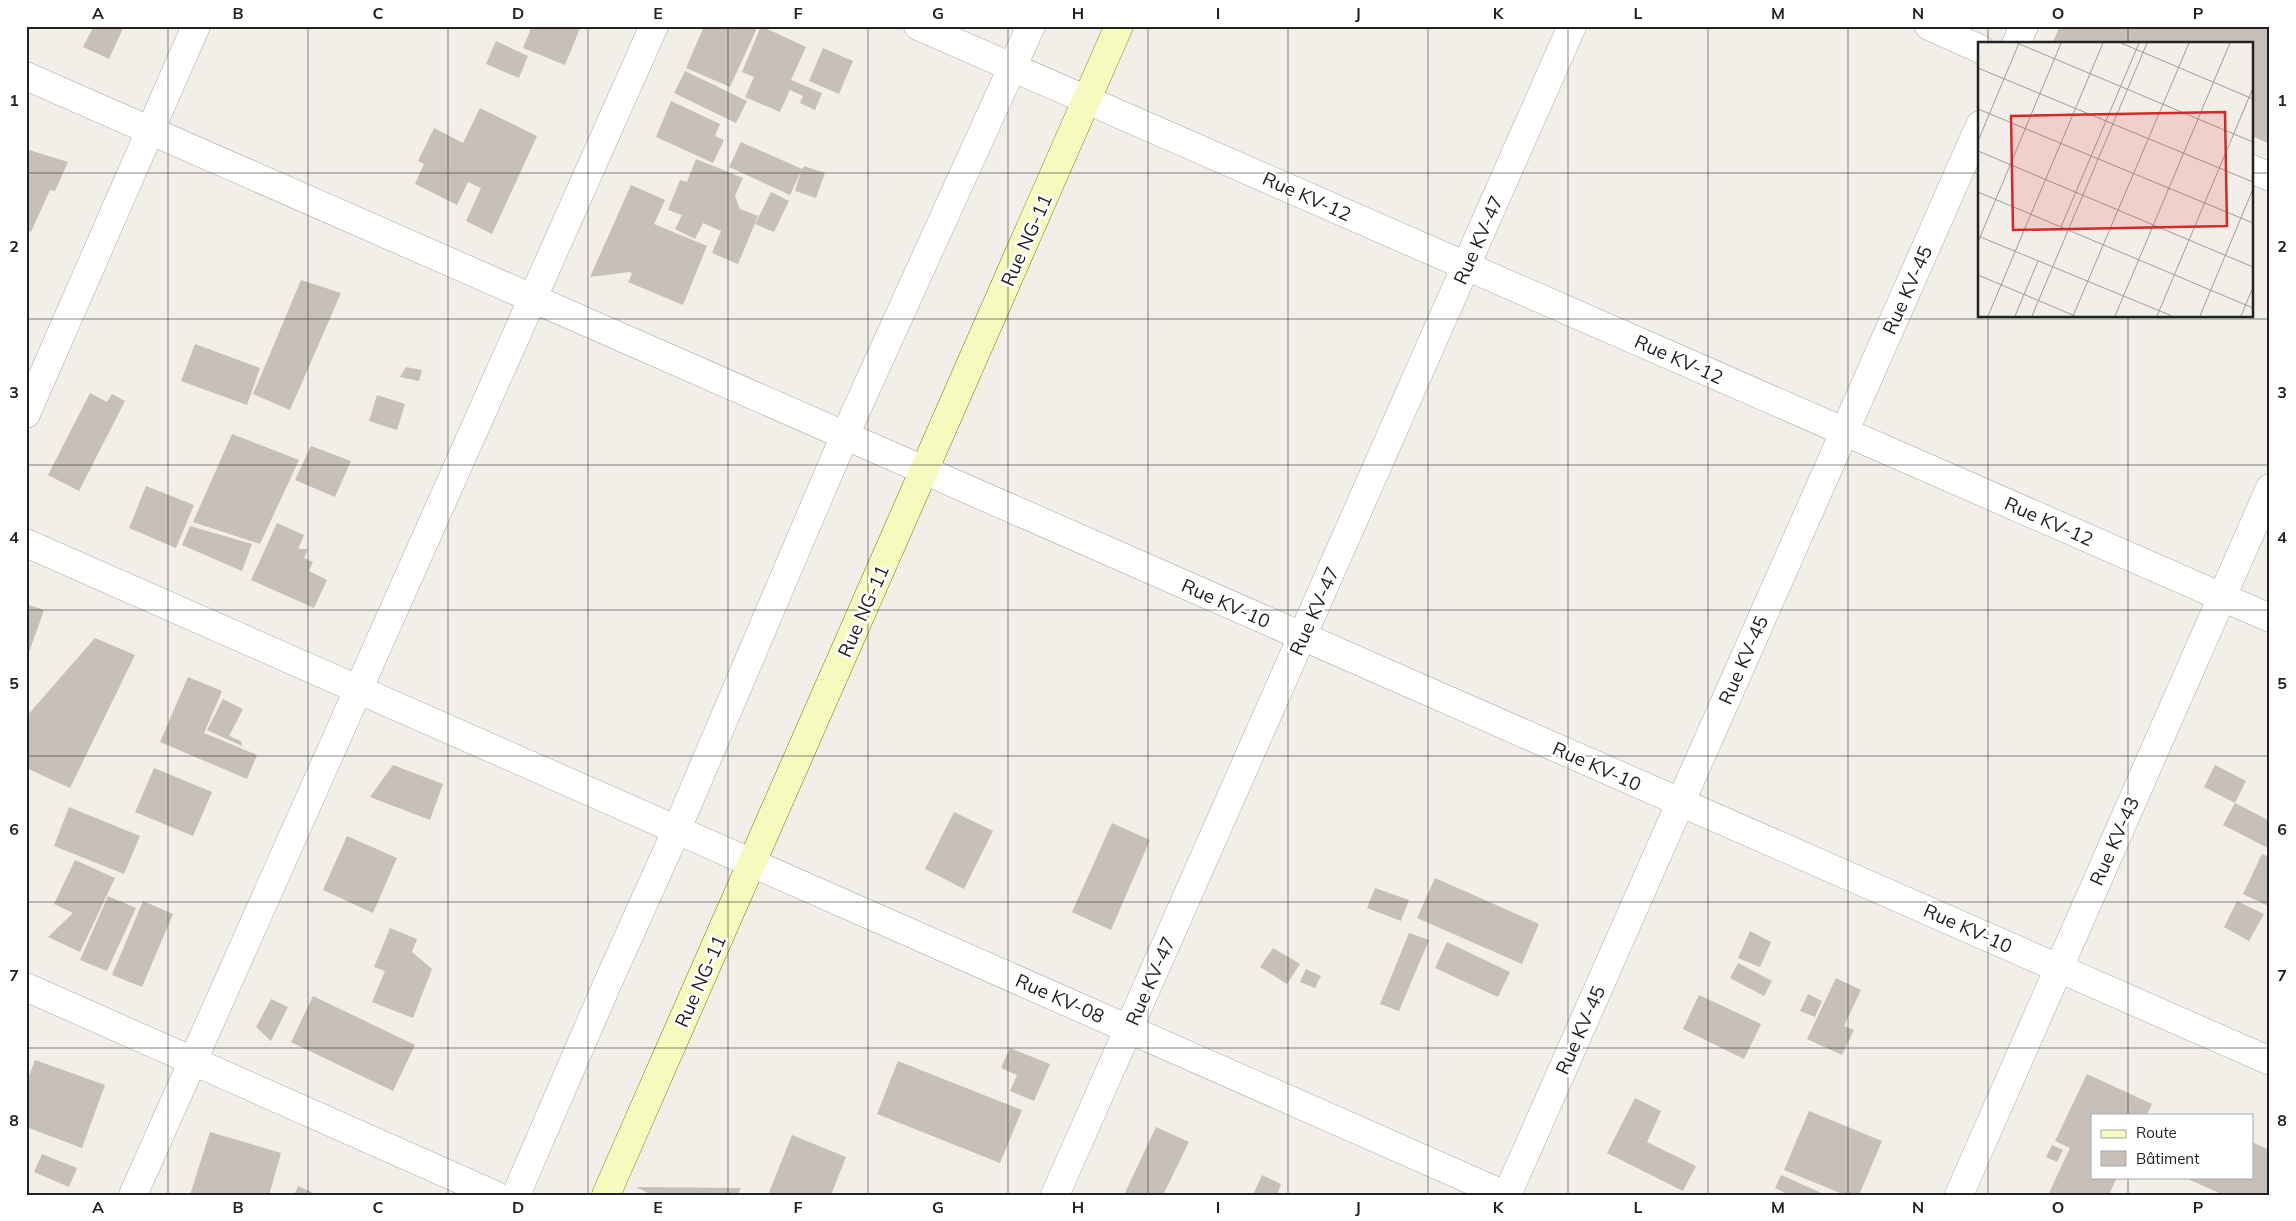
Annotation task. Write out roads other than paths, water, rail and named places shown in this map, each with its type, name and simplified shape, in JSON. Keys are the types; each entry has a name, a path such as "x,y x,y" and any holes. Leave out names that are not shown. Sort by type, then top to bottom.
{"street":[{"path":"26,414 196,26"},
{"path":"133,1195 654,26"},
{"name":"Rue KV-12","path":"918,26 2270,618"},
{"path":"516,1195 677,829 846,435 1032,26"},
{"name":"Rue NG-11","path":"606,1195 1119,26"},
{"name":"Rue KV-47","path":"1055,1195 1572,26"},
{"path":"1929,26 1978,48"},
{"path":"2017,42 2024,26"},
{"name":"Rue KV-10","path":"26,76 2270,1061"},
{"name":"Rue KV-45","path":"1506,1195 1978,130"},
{"path":"2254,170 2270,177"},
{"name":"Rue KV-43","path":"1959,1195 2270,488"},
{"name":"Rue KV-08","path":"26,543 1506,1195"},
{"path":"26,987 494,1195"}]}
